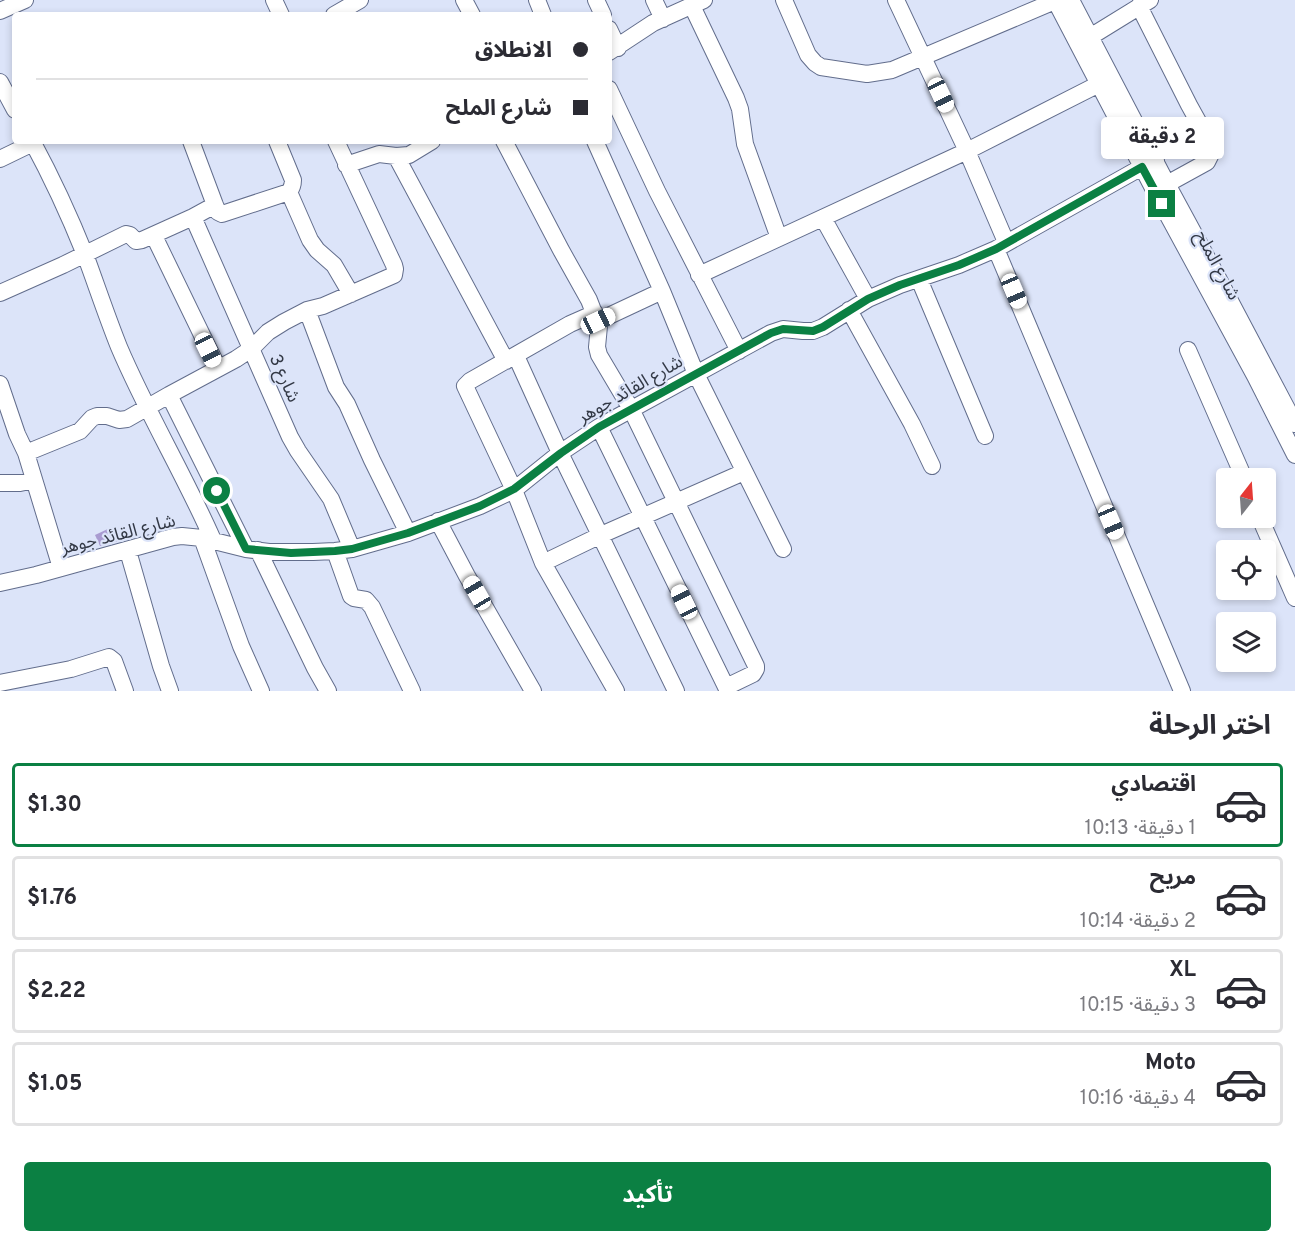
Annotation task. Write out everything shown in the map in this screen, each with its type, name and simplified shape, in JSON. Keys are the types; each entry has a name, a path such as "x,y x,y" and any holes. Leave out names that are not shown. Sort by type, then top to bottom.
{"street":[{"path":"0,11 25,0"},
{"path":"654,0 663,19"},
{"path":"784,0 808,55 815,63 821,67 867,74 892,70 923,58 1055,0"},
{"path":"896,0 967,151 1001,245 1182,691"},
{"name":"شارع الملح","path":"1055,0 1100,84 1149,164 1167,184 1295,424"},
{"name":"شارع الملح","path":"1071,0 1149,164 1295,454"},
{"path":"613,50 636,33 698,3 740,109 748,151 779,238"},
{"path":"1090,37 1144,3 1189,105 1206,133 1211,149 1207,162 1167,184"},
{"path":"0,82 12,104"},
{"path":"699,275 967,151 1100,84"},
{"path":"612,95 699,275 739,351"},
{"path":"0,159 29,144"},
{"path":"34,144 85,254 119,346 146,408 192,496 241,646 261,691"},
{"path":"193,144 218,212 224,214 289,192 293,180 278,144"},
{"path":"26,453 80,431 92,418 97,416 127,419 251,349 268,332 307,310 323,306 394,275 395,269 337,144"},
{"path":"346,165 379,154 396,156 409,154 427,144"},
{"path":"506,144 590,300 599,326 597,346 599,355 631,409 756,666 753,674 727,689 599,427"},
{"path":"596,144 662,291 696,374 783,549"},
{"path":"396,156 511,358 561,453 676,691"},
{"name":"شارع القائد جوهر","path":"0,583 128,551 173,537 207,539 252,550 291,553 352,549 408,533 480,506 514,489 599,427 778,330 813,331 823,327 868,299 900,285 959,265 1001,245 1149,164"},
{"path":"289,192 310,240 317,250 334,265 351,294"},
{"path":"0,293 126,234 138,241 154,236 215,205"},
{"name":"شارع 3","path":"193,217 290,437 331,499 352,549"},
{"path":"823,218 868,299"},
{"path":"154,236 218,368"},
{"path":"919,279 985,436"},
{"path":"616,691 543,562 514,489 465,386 570,324 596,317 662,291"},
{"path":"307,310 336,387 347,404 408,533"},
{"path":"849,310 912,424 932,466"},
{"path":"1188,350 1240,468"},
{"path":"0,384 26,453 61,568"},
{"path":"169,394 328,691"},
{"path":"543,562 744,472"},
{"path":"0,483 34,480"},
{"path":"438,521 532,691"},
{"path":"1264,528 1295,598"},
{"path":"128,551 170,691"},
{"path":"335,551 351,596 366,600 372,607 412,691"},
{"path":"0,683 71,669 110,657 114,660 125,691"}],"building":[{"path":"112,527 118,541 100,546 95,535"}],"route":[{"path":"217,491 246,549 291,553 335,551 352,549 408,533 480,506 514,489 599,427 771,333 783,329 813,331 823,327 868,299 996,249 1142,167 1162,204"}]}
